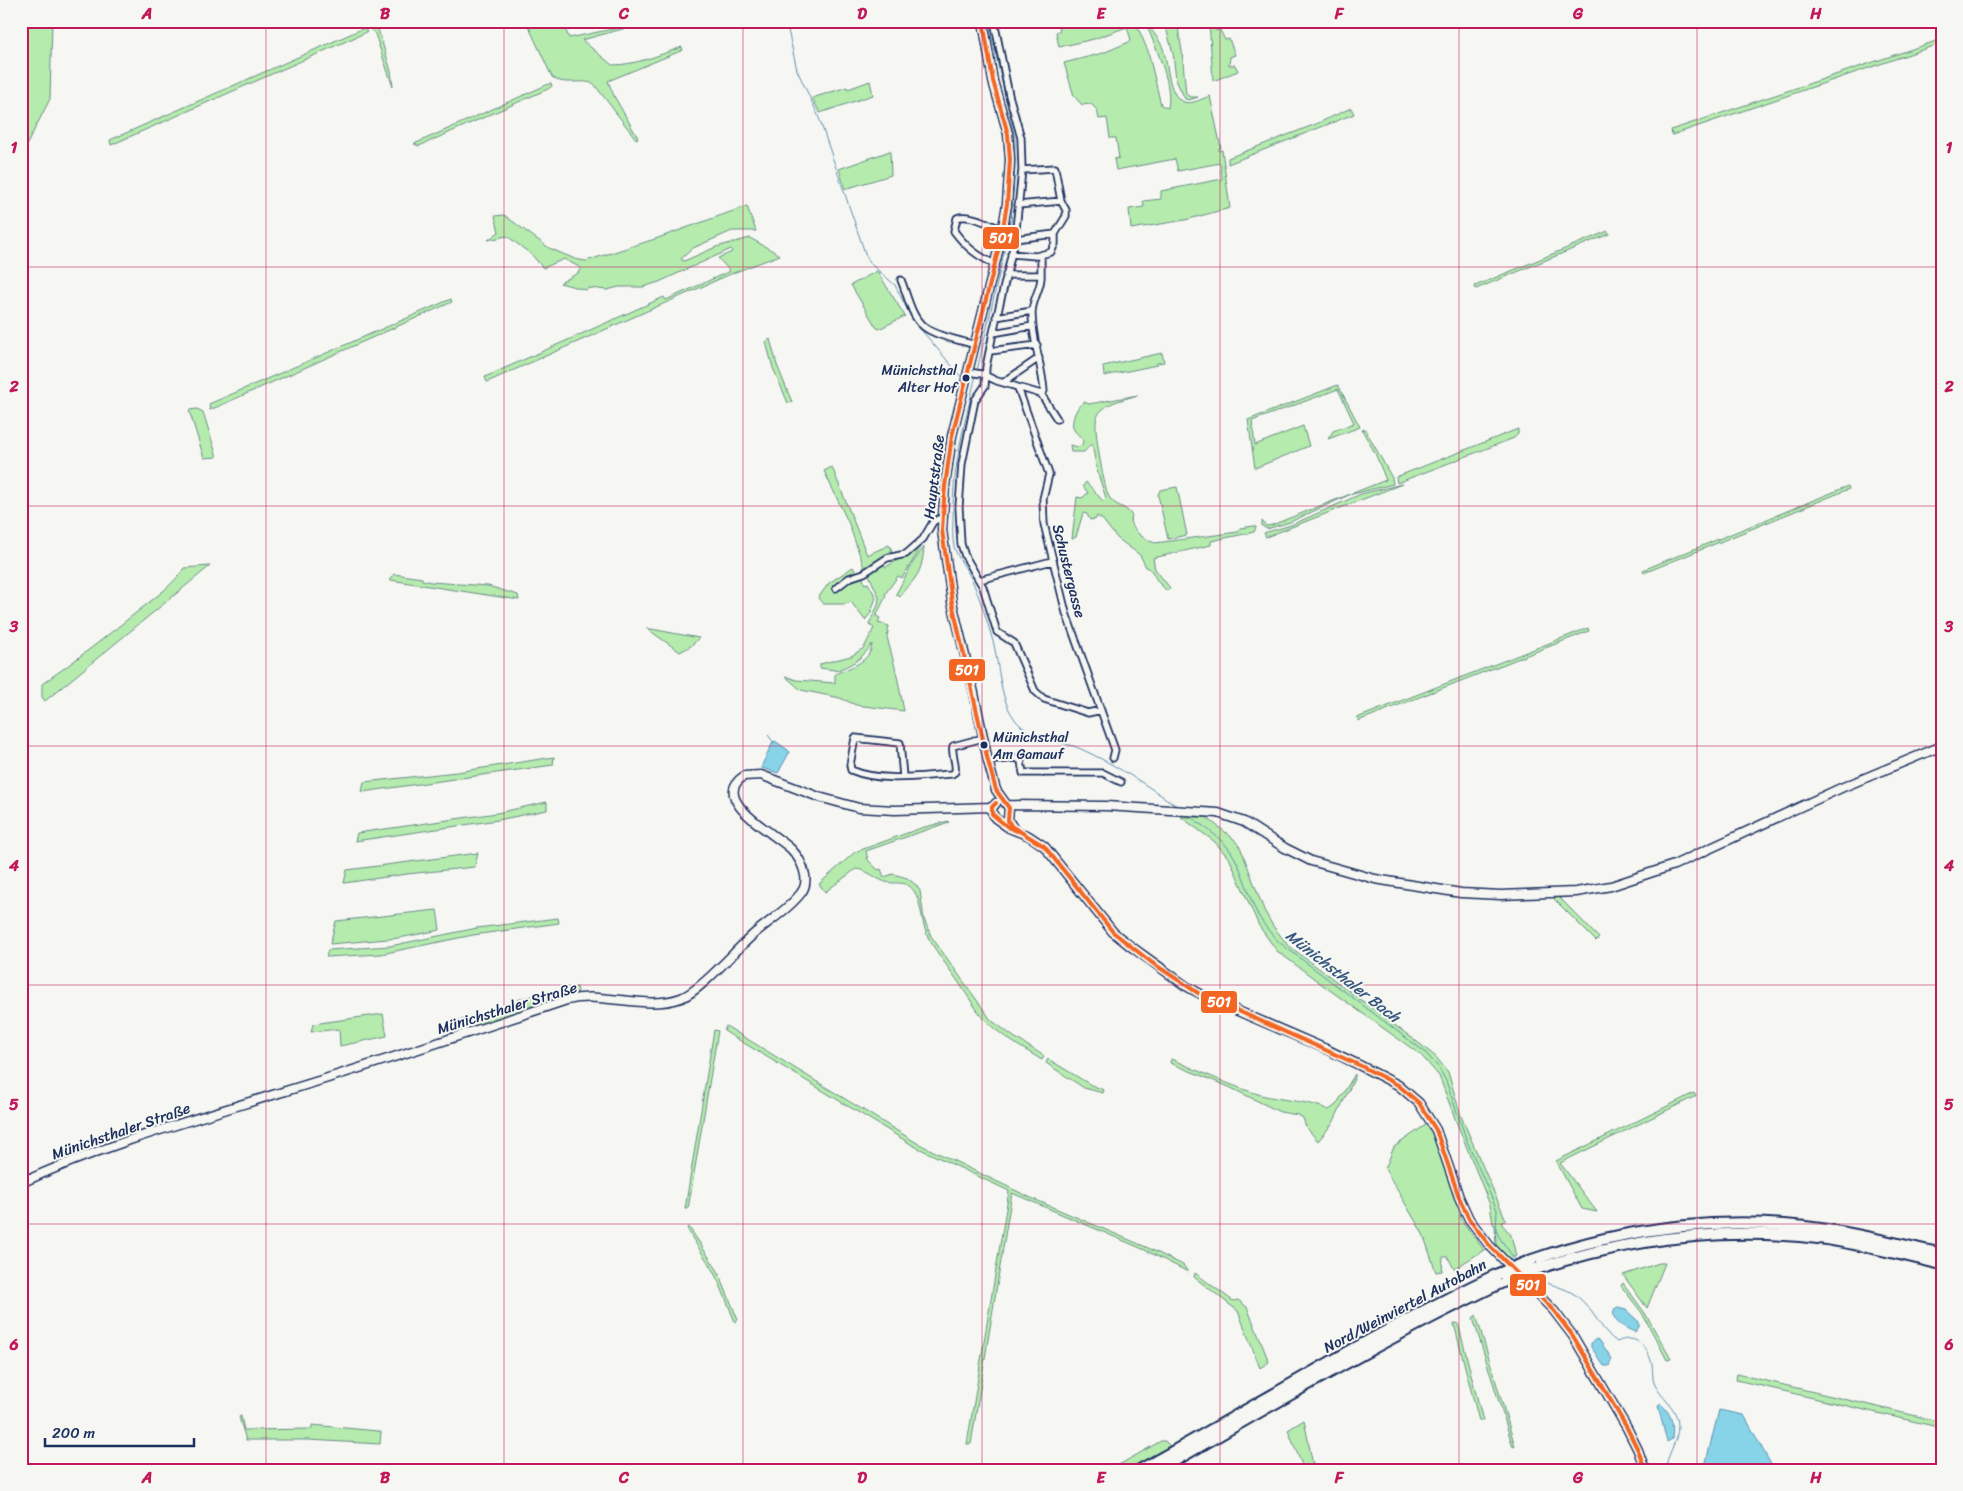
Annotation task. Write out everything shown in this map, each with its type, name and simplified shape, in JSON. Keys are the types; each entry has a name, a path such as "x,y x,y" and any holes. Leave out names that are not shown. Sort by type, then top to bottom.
{"highway":[{"name":"Nord/Weinviertel Autobahn","path":"1140,1470 1384,1332 1502,1277 1577,1245 1626,1234 1682,1226 1728,1223 1768,1224 1826,1230 1942,1254"},
{"name":"Nord/Weinviertel Autobahn","path":"1535,1264 1628,1243 1685,1235 1732,1233 1768,1234 1829,1240 1942,1264"},
{"name":"Nord/Weinviertel Autobahn","path":"1158,1470 1382,1344 1470,1298 1502,1277"}],"street":[{"name":"Hauptstraße","path":"983,21 993,81 1016,160 1022,170 1015,239 984,374 984,389 975,400 964,454 960,488 961,544 964,556 979,580 997,632 1014,643 1035,691 1044,699 1088,712 1101,710"},
{"name":"Hauptstraße","path":"994,21 1009,95 1021,138 1003,230 949,453 942,519 943,550 952,602 988,761 1000,804"},
{"path":"1011,254 1041,255 1051,252 1056,234 1066,216 1066,210 1061,202 1055,168 1022,170"},
{"path":"1018,205 1061,202"},
{"path":"995,264 982,259 965,246 954,231 957,218 962,216 970,218 1003,230"},
{"path":"1015,239 1056,234"},
{"path":"1041,255 1042,282 1035,296 1032,311 1044,391 1041,394"},
{"path":"1006,275 1041,275"},
{"path":"901,280 916,316 923,326 944,336 975,345"},
{"path":"996,317 1032,311"},
{"path":"993,333 1033,326"},
{"path":"990,351 1037,345"},
{"path":"1004,382 1039,358"},
{"path":"968,377 984,374 1018,388 1041,394 1058,419"},
{"name":"Schustergasse","path":"1018,388 1049,474 1043,499 1043,516 1052,561 1071,631 1115,750 1113,758"},
{"path":"836,588 849,578 864,573 883,560 906,554 923,539 933,522 942,519"},
{"path":"979,580 1052,561"},
{"path":"903,777 900,743 855,738 851,770 872,776 903,777 952,774 955,772 956,767 953,746 983,738"},
{"name":"Münichsthaler Straße","path":"21,1183 134,1140 405,1054 567,1000 594,997 653,1003 670,1001 684,996 696,989 755,933 796,899 803,891 805,884 804,869 797,856 790,848 746,814 736,802 734,792 744,776 761,775 819,797 859,808 895,810 978,808 1000,804 1172,809 1218,814 1235,818 1311,861 1376,879 1438,891 1485,895 1576,892 1618,884 1674,865 1841,788 1942,746"},
{"path":"988,761 1016,758 1021,761 1023,773 1103,772 1121,782"},
{"path":"1000,804 1008,815 1011,826 1018,832"},
{"path":"1000,804 995,818 1004,819 1024,806"},
{"name":"Münichsthaler Straße","path":"978,808 1044,846 1113,932 1186,986 1210,999 1359,1065 1398,1085 1419,1103 1436,1130 1459,1197 1469,1219 1489,1245 1554,1311 1573,1336 1632,1436 1645,1470"},
{"path":"21,1176 34,1177"}],"green space":[{"path":"28,21 52,21 50,99 26,146 21,165 21,44"},
{"path":"365,21 375,21 391,71 393,87 375,34"},
{"path":"526,21 562,21 569,38 652,21 582,40 612,65 639,61 682,47 683,50 608,81 614,96 638,138 636,139 594,84 589,82 567,82 552,77"},
{"path":"1058,21 1135,21 1148,51 1161,105 1168,108 1168,86 1158,52 1145,21 1158,38 1164,50 1171,85 1178,98 1190,103 1210,96 1221,148 1219,148 1219,151 1222,150 1230,208 1185,220 1131,229 1129,209 1144,207 1143,201 1161,199 1161,191 1222,179 1220,163 1178,171 1175,159 1116,170 1114,159 1119,158 1116,138 1110,138 1107,118 1099,119 1097,110 1091,104 1082,105 1074,96 1064,63 1103,53 1129,42 1131,40 1127,27 1094,39 1059,47 1056,32 1060,30"},
{"path":"1164,21 1177,21 1186,94 1190,97 1198,97 1189,100 1185,99 1176,80 1173,53"},
{"path":"1209,21 1213,21 1216,31 1220,30 1225,40 1229,39 1235,55 1230,57 1229,65 1235,65 1238,71 1213,81"},
{"path":"364,28 367,32 111,145 110,140"},
{"path":"1942,39 1942,43 1672,135 1671,130"},
{"path":"870,81 873,95 820,113 812,98 847,87 848,89"},
{"path":"551,83 552,86 548,89 419,146 414,144"},
{"path":"1351,108 1354,114 1228,164 1228,158 1316,124"},
{"path":"890,151 891,175 845,189 839,169"},
{"path":"747,206 756,231 732,231 693,248 681,259 684,261 716,247 750,238 780,255 733,273 487,382 485,377 664,297 666,300 730,271 718,258 732,252 731,249 659,282 643,287 619,287 607,290 589,288 586,290 560,283 578,273 581,268 564,259 543,268 532,255 507,236 488,240 499,232 495,216 504,215 549,248 575,259 586,261 658,238"},
{"path":"1608,231 1609,234 1476,289 1475,286"},
{"path":"877,271 905,316 879,329 851,285"},
{"path":"451,299 452,302 210,410 209,404"},
{"path":"770,339 777,365 792,402 788,403 773,368 766,342"},
{"path":"1162,353 1164,362 1157,363 1157,365 1104,376 1103,366"},
{"path":"1338,385 1360,427 1328,439 1333,431 1354,423 1338,389 1252,421 1255,445 1303,426 1309,446 1255,468 1248,420"},
{"path":"1138,395 1114,402 1106,407 1098,414 1096,424 1100,461 1109,497 1114,503 1130,513 1132,516 1130,522 1137,532 1147,540 1155,543 1238,532 1240,528 1256,527 1254,532 1211,541 1211,545 1153,558 1155,569 1170,588 1167,591 1158,582 1151,570 1146,567 1140,555 1117,538 1102,519 1097,516 1096,519 1090,520 1087,514 1083,513 1076,537 1072,539 1077,497 1082,498 1088,493 1083,486 1086,482 1103,501 1106,498 1097,471 1092,443 1084,452 1071,452 1070,445 1078,447 1082,445 1083,441 1073,428 1075,413 1084,402 1089,404"},
{"path":"197,409 203,412 217,457 204,458 189,410"},
{"path":"1365,429 1392,478 1393,484 1349,495 1290,522 1267,529 1262,526 1262,521 1266,526 1272,525 1386,480 1375,453 1362,430"},
{"path":"1518,429 1518,434 1514,438 1397,483 1396,477"},
{"path":"832,467 867,555 889,545 892,550 865,570 849,524 824,471"},
{"path":"1402,484 1266,537 1264,533 1291,525 1361,494"},
{"path":"1848,486 1849,489 1644,573 1643,570"},
{"path":"1177,487 1187,535 1168,539 1158,495 1160,490"},
{"path":"921,543 920,549 902,578 898,576 885,594 886,596 876,616 880,618 878,623 889,626 887,637 904,711 856,705 840,698 801,690 785,676 796,680 835,683 835,674 853,667 864,660 871,650 872,644 860,658 847,666 835,671 820,668 820,664 851,656 864,648 874,628 869,624 878,605 879,597 868,573 880,563 886,567 911,552"},
{"path":"924,547 919,571 900,597 896,594 912,564"},
{"path":"210,566 45,701 42,697 42,684 159,594 184,568"},
{"path":"853,567 858,576 862,576 865,584 868,583 876,597 871,613 865,620 851,602 845,604 823,604 818,598 829,583"},
{"path":"394,574 422,578 422,580 431,582 488,586 518,595 519,600 390,580"},
{"path":"646,628 699,638 691,646 680,652"},
{"path":"1588,628 1589,631 1358,721 1357,718"},
{"path":"554,757 553,765 362,792 364,782 457,772"},
{"path":"547,802 547,810 498,820 355,841 357,833 497,813"},
{"path":"1181,817 1206,817 1234,839 1241,849 1264,910 1273,926 1287,944 1420,1044 1436,1057 1448,1072 1461,1116 1506,1220 1501,1223 1511,1235 1516,1256 1509,1259 1496,1245 1495,1225 1493,1224 1490,1205 1439,1076 1421,1055 1277,951 1259,926 1230,860 1215,842"},
{"path":"948,821 866,851 868,860 878,870 881,869 884,877 893,874 907,878 916,885 920,891 924,919 931,936 991,1020 1044,1056 1042,1060 1001,1034 979,1013 929,939 924,927 919,901 910,887 903,883 887,882 856,869 825,892 819,884 855,852 921,828"},
{"path":"478,853 475,867 344,883 347,870"},
{"path":"1558,896 1599,938 1596,941 1554,899"},
{"path":"437,910 440,930 399,938 330,944 336,921"},
{"path":"558,918 559,923 473,935 381,954 326,957 328,950 390,946 477,928"},
{"path":"577,987 578,992 449,1034 449,1023 518,1004 517,1000 523,998"},
{"path":"383,1014 387,1036 340,1046 339,1029 311,1032 313,1024"},
{"path":"726,1026 917,1143 1029,1197 1146,1247 1183,1265 1188,1272 1145,1250 1012,1193 971,1444 967,1444 1009,1191 914,1146 724,1031"},
{"path":"714,1030 718,1031 688,1209 685,1209"},
{"path":"1048,1059 1091,1085 1104,1090 1103,1093 1084,1088 1046,1063"},
{"path":"1171,1059 1261,1095 1304,1102 1329,1110 1336,1105 1355,1074 1355,1077 1333,1123 1318,1141 1306,1127 1303,1118 1298,1115 1280,1112 1229,1087 1170,1063"},
{"path":"1694,1093 1696,1096 1560,1163 1597,1212 1582,1209 1556,1161"},
{"path":"1427,1124 1438,1142 1461,1213 1460,1218 1484,1250 1454,1269 1448,1257 1443,1257 1442,1271 1436,1272 1423,1234 1385,1169 1394,1147"},
{"path":"689,1227 718,1271 738,1320 735,1322 716,1277 690,1234 687,1228"},
{"path":"1659,1263 1665,1263 1647,1308 1623,1275"},
{"path":"1195,1273 1233,1301 1238,1300 1247,1307 1269,1362 1260,1368 1238,1311 1194,1277"},
{"path":"1623,1283 1645,1313 1671,1359 1667,1360 1642,1313 1621,1286"},
{"path":"1476,1315 1515,1446 1513,1447 1473,1318"},
{"path":"1458,1323 1483,1421 1479,1421 1454,1324"},
{"path":"1737,1374 1942,1422 1942,1428 1736,1380"},
{"path":"241,1416 244,1430 312,1429 312,1425 378,1431 381,1432 380,1444 308,1440 246,1440 239,1417"},
{"path":"1304,1420 1314,1470 1304,1470 1288,1430"},
{"path":"1161,1441 1165,1441 1170,1446 1127,1470 1110,1470"}],"water":[{"path":"775,741 788,750 789,753 778,773 762,768"},
{"path":"1618,1308 1626,1310 1639,1322 1639,1327 1635,1332 1617,1321 1614,1310"},
{"path":"1596,1339 1600,1341 1612,1359 1609,1366 1604,1366 1591,1347 1591,1343"},
{"path":"1661,1404 1670,1416 1673,1428 1672,1439 1667,1442 1658,1406"},
{"path":"1719,1410 1744,1415 1774,1470 1704,1470"}],"waterway":[{"path":"786,21 797,70 818,115 866,256 872,265 895,285 912,319 963,379"},
{"name":"Münichsthaler Bach","path":"977,371 1011,222 1015,168 1015,139 988,21"},
{"name":"Münichsthaler Bach","path":"976,375 957,462 953,498 953,539 954,547 972,580 984,612 994,645 1002,688 1009,709 1014,718 1028,731 1094,755 1131,776 1178,807"},
{"path":"768,735 774,743"},
{"name":"Münichsthaler Bach","path":"1187,814 1215,835 1229,849 1241,870 1257,914 1280,943 1425,1052 1439,1068 1446,1081 1467,1141 1497,1210 1496,1230 1516,1261"},
{"name":"Münichsthaler Bach","path":"1531,1276 1573,1293 1584,1302 1606,1332 1617,1342 1629,1339 1635,1340 1647,1351 1652,1364 1654,1383 1672,1408 1677,1419 1678,1432 1665,1470"}],"transit line":[{"name":"501","path":"983,21 993,81 1008,134 1010,160 1007,204 1001,239 952,436 945,486 942,530 952,602 988,761 996,790 1009,808 1008,820 1011,826 1044,846 1113,932 1151,962 1198,993 1359,1065 1398,1085 1419,1103 1436,1130 1459,1197 1469,1219 1489,1245 1554,1311 1573,1336 1627,1428 1645,1470"},
{"name":"501","path":"996,803 992,807 992,814 1009,828 1017,831"}],"place":[{"name":"Münichsthal Alter Hof","path":"966,378"},
{"name":"Münichsthal Am Gamauf","path":"984,745"}]}
